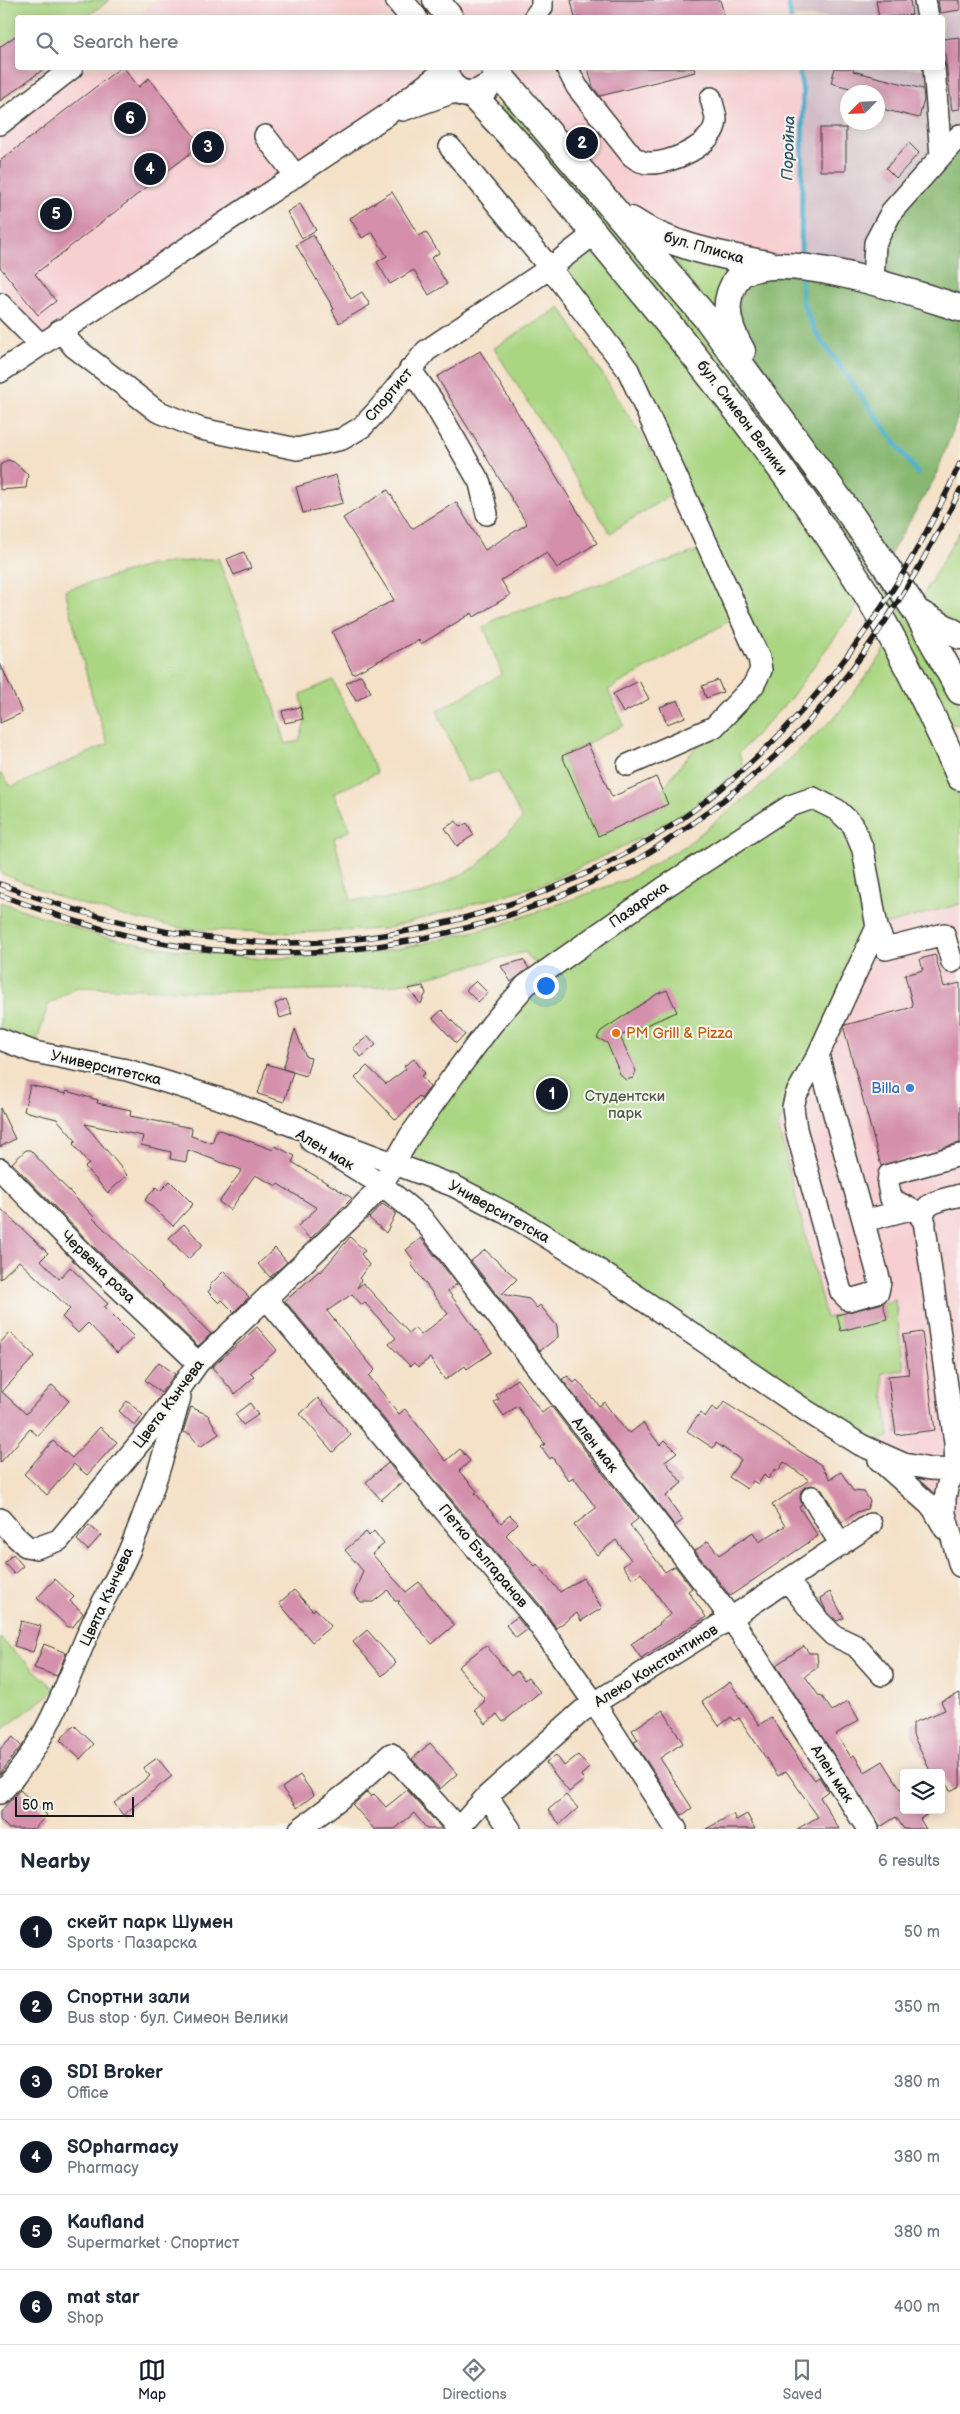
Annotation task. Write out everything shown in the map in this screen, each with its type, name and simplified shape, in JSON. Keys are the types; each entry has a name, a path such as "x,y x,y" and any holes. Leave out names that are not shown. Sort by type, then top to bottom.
{"main road":[{"path":"399,0 412,15"},
{"path":"436,0 448,15"},
{"path":"454,81 478,93 490,84 495,70"},
{"name":"бул. Симеон Велики","path":"496,70 708,320 795,438 916,611 960,691"},
{"name":"бул. Симеон Велики","path":"454,81 594,233 711,376 810,508 866,594 936,722 960,778"},
{"name":"бул. Плиска","path":"613,207 646,230 669,240 701,250 772,265 836,273 874,282"},
{"path":"772,265 744,272 733,284 729,297 729,318 733,335 795,438"},
{"path":"874,282 960,308"},
{"path":"916,611 960,636"},
{"path":"936,722 960,732"}],"street":[{"path":"925,0 928,15"},
{"path":"0,124 69,70"},
{"path":"569,70 577,87 632,156 640,162 650,163 695,150 707,140 716,121 711,98"},
{"path":"934,70 941,156"},
{"path":"0,372 60,330 384,117 454,81"},
{"path":"874,282 875,243 892,211 960,135"},
{"path":"265,136 296,176"},
{"path":"450,147 550,268 628,370 749,635 761,670 753,686 714,727 628,765"},
{"name":"Спортист","path":"60,330 74,347 157,411 201,429 297,449 342,439 362,427 426,351 550,268 594,233"},
{"path":"0,304 40,344"},
{"path":"410,369 432,400 480,483 488,514"},
{"name":"Пазарска","path":"395,1162 410,1136 492,1024 526,986 665,887 790,806 814,798 837,810 853,826 864,850 877,927"},
{"path":"877,927 886,949 944,934 952,962"},
{"path":"818,1055 880,1282 878,1292 849,1300 841,1292 796,1129 793,1107 796,1095 818,1055 877,927"},
{"name":"Университетска","path":"0,1039 34,1052 127,1070 268,1116 395,1162 454,1186 519,1220 581,1258 861,1446 904,1464 930,1469 958,1470"},
{"name":"Ален мак","path":"268,1116 382,1184 421,1217 731,1618 868,1829"},
{"path":"960,1155 889,1174 888,1184 891,1199 918,1216 955,1387 955,1443 958,1470 948,1484 945,1498 945,1514 960,1566"},
{"name":"Цвета Кънчева","path":"0,1519 26,1546 36,1548 59,1540 152,1428 198,1363 356,1213 382,1184 395,1162"},
{"name":"Червена роза","path":"0,1169 84,1255 198,1363"},
{"path":"864,1221 918,1216 924,1213 926,1206 960,1195"},
{"name":"Петко Българанов","path":"267,1299 531,1614 594,1704 676,1829"},
{"name":"Цвята Кънчева","path":"0,1793 38,1746 60,1703 93,1623 129,1550 159,1474 183,1386"},
{"path":"861,1446 900,1477 933,1508 951,1539"},
{"path":"812,1497 841,1545"},
{"name":"Алеко Константинов","path":"458,1829 487,1796 582,1711 731,1618 871,1524"},
{"path":"788,1581 819,1621 833,1635 856,1646 882,1675"},
{"path":"300,1829 339,1800 391,1754 458,1829"},
{"path":"487,1796 510,1829"}],"shaded area":[{"path":"156,0 788,0 791,15 138,15"},
{"path":"788,0 960,0 960,308 802,268 800,230 803,93 799,70 945,70 945,15 791,15"},
{"path":"69,70 799,70 803,93 800,230 802,268 646,230 514,94 485,89 384,117 40,344 0,304 0,124"},
{"path":"960,904 960,1566 951,1539 861,1445 889,1436 882,1373 904,1370 895,1300 826,1318 778,1126 866,930"}],"green space":[{"path":"0,0 110,0 89,15 15,15 15,70 42,70 0,101"},
{"name":"Студентски парк","path":"509,99 708,337 770,416 945,673 960,706 960,725 950,724 960,777 960,904 866,930 778,1126 826,1318 895,1300 904,1370 882,1373 889,1437 861,1445 581,1258 395,1162 541,972 525,952 395,985 354,989 221,992 77,987 48,1005 34,1052 0,1039 0,902 100,936 170,949 263,959 368,954 421,944 500,925 628,879 685,846 765,782 837,715 893,640 866,594 790,699 739,753 743,766 690,809 623,847 543,884 385,929 294,933 185,929 123,916 61,898 0,873 0,773 12,787 108,744 92,696 65,590 151,565 218,558 274,704 286,744 299,741 305,722 301,694 333,680 377,773 334,793 351,830 334,838 351,900 386,899 424,893 476,867 522,819 498,771 468,782 437,711 502,674 484,627 498,618 709,547 628,370 550,268 595,233 500,107","holes":["740,615 761,670 674,773 662,791 598,836 562,756 624,725 608,690"]},
{"path":"960,135 960,411 935,478 884,565 733,335 744,272 873,282 875,243"},
{"path":"664,249 742,268 722,323"},
{"path":"560,307 676,491 610,533 494,348"},
{"path":"960,531 960,628 921,598"},
{"path":"0,1638 56,1690 0,1731"}],"building":[{"path":"571,0 720,0 724,15 574,15"},
{"path":"876,0 910,0 912,15 878,15"},
{"path":"938,0 960,0 960,10 940,13"},
{"path":"15,36 15,70 42,70 0,101 0,47"},
{"path":"960,37 960,109 952,110 945,55 945,39"},
{"path":"117,70 126,70 139,87 149,78 201,145 35,274 56,301 38,315 0,267 0,161"},
{"path":"589,70 694,70 695,72 600,96 593,87"},
{"path":"834,70 853,70 923,89 924,100 919,118 885,110 885,85 840,85 831,83"},
{"path":"820,128 840,128 840,130 846,130 846,171 820,171"},
{"path":"909,143 919,153 896,178 886,168"},
{"path":"392,192 419,236 426,232 439,253 431,258 447,284 429,295 414,270 390,284 377,262 387,256 372,232 362,238 350,218"},
{"path":"300,204 316,230 302,238 287,212"},
{"path":"313,235 351,299 362,292 370,305 339,323 332,310 334,309 296,245"},
{"path":"480,351 597,543 557,568 547,552 501,580 510,595 474,617 472,613 421,644 419,640 353,674 332,632 394,600 343,518 388,490 412,529 456,502 485,550 527,524 437,377"},
{"path":"8,460 14,462 28,474 26,488 0,490 0,465"},
{"path":"336,475 343,503 303,513 296,487"},
{"path":"244,552 251,568 234,575 227,559"},
{"path":"0,663 22,713 0,723"},
{"path":"361,675 371,692 356,701 346,683"},
{"path":"718,680 723,692 706,698 702,686"},
{"path":"639,681 649,699 623,713 613,694"},
{"path":"678,700 685,717 667,724 660,707"},
{"path":"300,707 303,719 285,723 282,711"},
{"path":"588,744 612,797 656,777 668,804 598,836 562,756"},
{"path":"456,821 460,827 467,823 474,835 457,846 445,828"},
{"name":"Billa","path":"935,955 944,987 960,983 960,1143 881,1166 844,1029 845,1025 913,1007 905,975 923,970 920,959"},
{"path":"523,960 529,968 511,982 501,966"},
{"path":"476,981 488,993 478,1002 466,990"},
{"path":"423,986 426,993 421,1004 408,989"},
{"path":"667,990 677,1012 620,1036 636,1071 633,1078 626,1080 621,1076 607,1043 597,1038 601,1031 657,994"},
{"path":"286,999 292,1014 280,1018 275,1004"},
{"path":"442,1010 465,1035 456,1043 433,1018"},
{"path":"295,1029 306,1057 311,1058 306,1076 283,1069"},
{"path":"368,1036 376,1045 361,1057 353,1048"},
{"path":"414,1059 425,1073 421,1076 430,1087 421,1099 419,1096 396,1120 355,1078 367,1066 386,1084 406,1069 404,1066"},
{"path":"267,1064 293,1072 284,1102 258,1094"},
{"path":"30,1085 66,1094 66,1091 98,1100 97,1103 131,1110 130,1116 192,1128 191,1136 212,1143 217,1129 273,1150 275,1146 295,1156 292,1162 352,1198 310,1239 298,1226 317,1208 278,1184 277,1186 255,1175 230,1210 219,1202 242,1170 188,1150 186,1162 170,1159 171,1152 141,1145 143,1136 85,1124 127,1175 108,1193 85,1167 89,1164 73,1144 76,1141 57,1119 24,1111"},
{"path":"0,1108 15,1139 0,1147"},
{"path":"26,1150 30,1150 93,1218 211,1334 198,1346 93,1246 12,1163"},
{"path":"170,1181 193,1204 173,1226 145,1200 156,1187 160,1191"},
{"path":"382,1204 396,1213 386,1233 369,1218"},
{"path":"0,1208 48,1253 41,1260 59,1279 70,1267 108,1304 104,1307 134,1337 117,1353 88,1323 78,1333 62,1317 70,1309 19,1261 0,1279"},
{"path":"184,1224 203,1245 188,1259 169,1238"},
{"path":"350,1237 365,1251 361,1254 369,1265 359,1278 361,1280 357,1288 363,1283 409,1333 415,1328 421,1335 448,1314 411,1264 414,1261 406,1250 421,1238 457,1284 448,1291 492,1352 467,1369 465,1366 445,1380 430,1358 418,1367 414,1363 410,1366 389,1344 396,1338 365,1303 362,1305 352,1294 327,1311 375,1370 369,1376 399,1414 405,1409 446,1461 460,1449 470,1461 459,1471 501,1523 510,1515 518,1523 506,1535 535,1566 537,1564 560,1592 583,1578 602,1608 581,1621 577,1613 556,1628 541,1606 285,1301 319,1271 321,1272"},
{"path":"275,1248 287,1262 270,1277 258,1264"},
{"path":"485,1250 517,1279 502,1294 529,1299 537,1308 540,1305 557,1326 558,1337 540,1351 471,1261"},
{"path":"224,1271 249,1297 234,1312 222,1300 219,1303 208,1292 211,1288 209,1286"},
{"path":"883,1303 887,1319 841,1331 837,1315"},
{"path":"257,1327 277,1350 250,1373 254,1377 235,1394 212,1367"},
{"path":"10,1332 35,1356 2,1392 26,1414 52,1385 69,1401 38,1436 30,1429 0,1463 0,1343"},
{"path":"922,1332 935,1430 896,1435 888,1376 909,1374 903,1335"},
{"path":"159,1362 175,1374 161,1393 145,1380"},
{"path":"568,1376 574,1383 577,1380 599,1406 604,1402 626,1431 630,1433 643,1423 660,1445 665,1440 677,1452 665,1461 682,1483 666,1496 683,1520 675,1526 562,1379"},
{"path":"517,1379 542,1413 551,1406 638,1519 630,1525 665,1572 675,1566 692,1588 688,1591 706,1617 641,1658 631,1644 671,1614 641,1573 633,1579 623,1566 631,1560 616,1540 597,1555 574,1525 596,1508 573,1477 569,1481 552,1457 550,1459 541,1447 545,1444 517,1406 504,1416 494,1402 499,1399 496,1395"},
{"path":"318,1398 351,1435 333,1452 300,1414"},
{"path":"127,1401 143,1415 135,1426 119,1411"},
{"path":"724,1402 821,1465 830,1479 841,1472 853,1491 864,1492 870,1501 867,1509 857,1512 842,1522 822,1490 812,1485 805,1487 801,1491 802,1505 799,1507 818,1536 730,1596 695,1551 708,1541 719,1555 753,1532 759,1542 785,1526 772,1505 809,1480 784,1462 778,1471 775,1469 768,1479 764,1475 758,1484 753,1481 747,1489 729,1477 741,1460 716,1443 713,1448 687,1431 700,1413 705,1417 712,1407 718,1411"},
{"path":"250,1403 258,1415 243,1425 235,1414"},
{"path":"191,1407 208,1415 219,1434 200,1447 190,1434 183,1432"},
{"path":"100,1427 117,1442 87,1475 74,1464 47,1495 24,1474 53,1441 72,1458"},
{"path":"388,1463 403,1481 381,1500 366,1482"},
{"path":"89,1525 101,1535 88,1550 77,1540"},
{"path":"374,1531 384,1544 372,1554 406,1592 419,1582 454,1625 432,1644 398,1603 400,1601 395,1601 388,1590 373,1602 361,1602 354,1594 363,1571 345,1550 366,1532 369,1536"},
{"path":"13,1554 23,1566 14,1574 4,1563"},
{"path":"55,1579 74,1597 70,1601 83,1613 73,1627 68,1627 37,1598"},
{"path":"294,1590 313,1611 315,1608 331,1626 312,1642 279,1603"},
{"path":"830,1592 844,1618 837,1621 826,1610 820,1598"},
{"path":"517,1617 527,1630 516,1638 506,1625"},
{"path":"21,1621 41,1626 33,1652 14,1646"},
{"path":"367,1630 396,1663 382,1676 353,1642"},
{"path":"44,1644 66,1653 57,1676 34,1668"},
{"path":"486,1645 511,1676 517,1671 524,1680 528,1677 540,1692 503,1722 497,1714 486,1724 475,1710 484,1702 484,1698 458,1667"},
{"path":"804,1646 809,1653 817,1653 818,1667 805,1676 832,1711 848,1701 859,1720 836,1734 851,1757 854,1755 865,1772 883,1761 900,1788 900,1814 928,1814 920,1819 926,1829 904,1829 896,1817 880,1827 776,1665"},
{"path":"730,1682 759,1725 771,1717 806,1770 815,1780 819,1777 828,1791 820,1797 839,1829 797,1829 818,1817 786,1771 778,1776 739,1718 734,1721 731,1717 719,1726 702,1701"},
{"path":"960,1693 960,1786 950,1791 945,1780 945,1769 929,1769 913,1735 913,1723 945,1710 941,1701"},
{"path":"663,1710 683,1743 660,1758 692,1808 682,1815 634,1742 638,1740 632,1730"},
{"path":"74,1725 94,1744 80,1759 60,1740"},
{"path":"13,1737 21,1746 0,1774 0,1749"},
{"path":"430,1743 457,1774 440,1789 412,1759"},
{"path":"556,1755 564,1766 578,1755 589,1768 581,1775 584,1780 569,1792 546,1763"},
{"path":"157,1758 172,1776 123,1815 114,1803 150,1776 143,1768"},
{"path":"300,1775 314,1795 297,1808 282,1788"},
{"path":"20,1790 47,1815 34,1829 9,1829 0,1820 0,1812"},
{"path":"407,1790 442,1829 427,1829 414,1813 395,1829 374,1829 353,1805 367,1792 371,1797 374,1794 386,1807"},
{"path":"566,1795 578,1808 560,1824 548,1810"},
{"path":"733,1814 736,1820 747,1814 755,1829 706,1829"}],"waterway":[{"name":"Поройна","path":"788,0 790,15"},
{"name":"Поройна","path":"799,70 803,93 801,259"},
{"path":"801,275 802,301 816,333 918,474"}],"railway":[{"path":"0,884 67,907 135,925 204,937 275,943 333,941 392,934 452,921 512,903 569,881 624,854 676,823 722,788 760,754 795,718 828,680 888,597 915,554 960,463"},
{"path":"0,895 83,923 146,940 220,951 273,953 327,951 380,946 432,936 483,923 534,906 583,886 633,862 693,823 743,784 796,735 836,690 888,618 919,567 960,490"}],"place":[{"name":"mat star","path":"130,118"},
{"name":"Спортни зали","path":"582,143"},
{"name":"SDI Broker","path":"208,147"},
{"name":"SOpharmacy","path":"150,169"},
{"name":"Kaufland","path":"56,214"},
{"name":"PM Grill & Pizza","path":"616,1033"},
{"name":"Billa","path":"910,1088"},
{"name":"скейт парк Шумен","path":"552,1094"}]}
